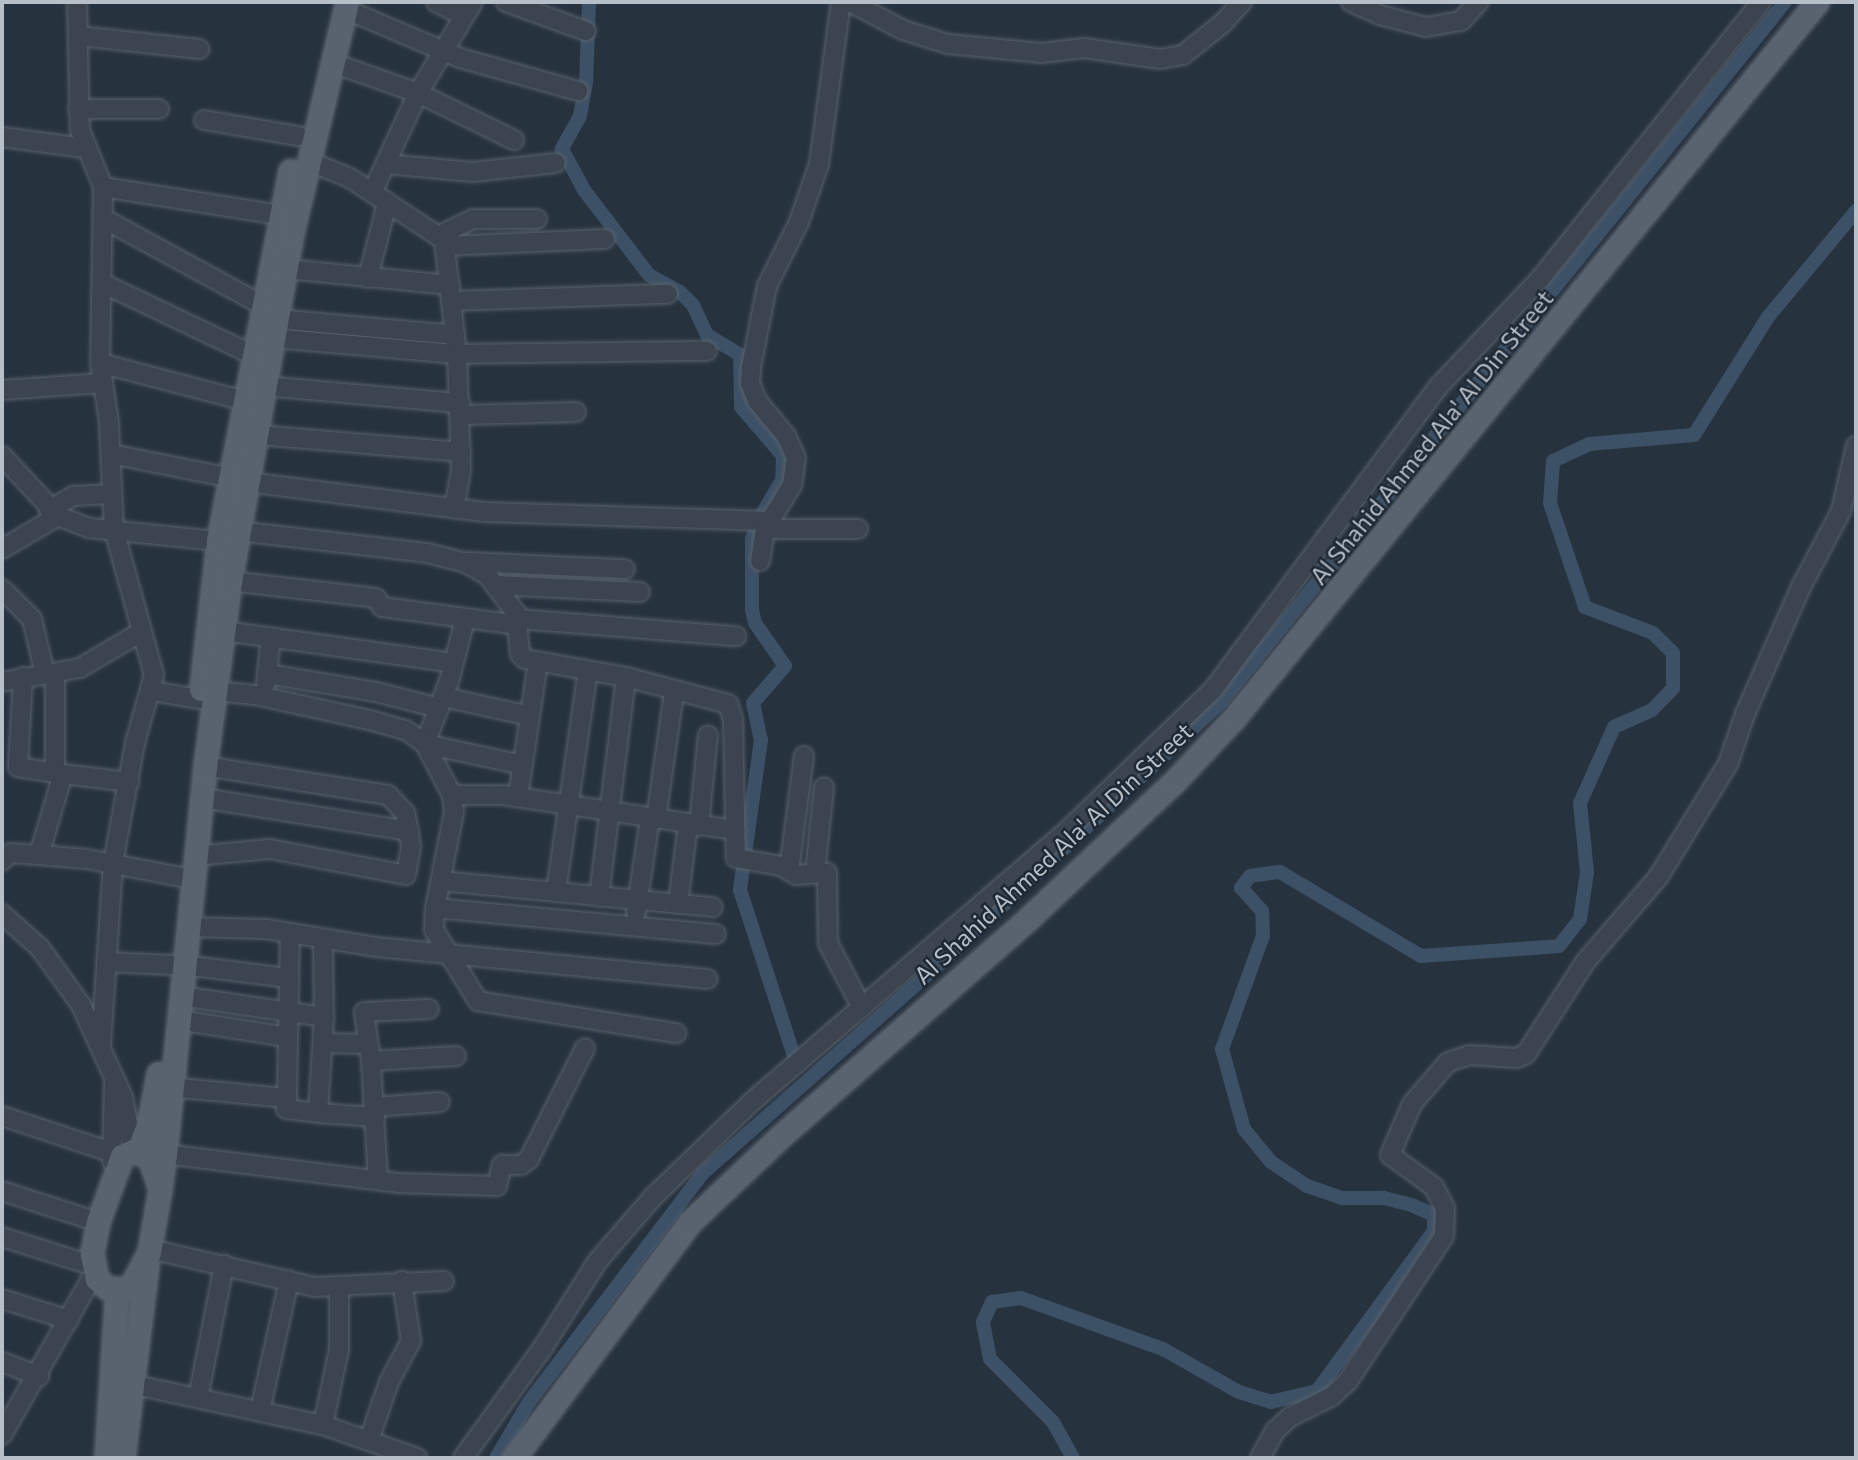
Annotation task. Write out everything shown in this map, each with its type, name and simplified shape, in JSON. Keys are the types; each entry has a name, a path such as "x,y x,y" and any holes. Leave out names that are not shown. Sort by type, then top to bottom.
{"main road":[{"name":"Al Shahid Ahmed Ala' Al Din Street","path":"514,1458 689,1223 782,1135 1031,916 1175,781 1234,718 1817,2"},
{"path":"277,268 333,63 342,4"},
{"path":"150,1250 132,1284 117,1290 101,1284 93,1269 98,1222 124,1156 151,1114 178,965 188,927 202,798 207,695 228,536 270,321 277,268 279,215 299,136 342,4"},
{"path":"256,398 253,355 270,321"},
{"path":"207,695 224,631 230,581 228,536"},
{"path":"123,1458 131,1384 165,1154 181,996 178,965 181,877 202,755"},
{"path":"124,1156 152,1161 160,1189"},
{"path":"106,1458 117,1290"}],"street":[{"path":"77,2 78,108 84,148 103,187 106,220 100,363 111,454 114,530 141,632 153,661 152,691 135,743 113,863 101,1045"},
{"path":"368,278 386,164 441,50 469,9 436,2"},
{"path":"506,2 586,31"},
{"path":"760,561 767,525 792,485 796,458 786,436 757,401 750,383 751,367 767,286 803,213 819,164 841,2"},
{"path":"850,2 903,30 947,44 1042,53 1084,48 1170,59 1202,40 1242,2"},
{"path":"1352,2 1380,15 1426,27 1461,21 1479,2"},
{"path":"463,1458 614,1241 755,1100 1073,825 1213,690 1272,617 1434,392 1540,279 1761,2"},
{"path":"342,4 441,50 578,91"},
{"path":"79,36 198,48"},
{"path":"333,63 418,93 514,140"},
{"path":"78,108 159,108"},
{"path":"204,120 299,136"},
{"path":"2,137 84,148"},
{"path":"308,162 350,178 442,241 605,239"},
{"path":"386,164 473,172 556,163"},
{"path":"103,187 279,215"},
{"path":"442,241 473,219 537,219"},
{"path":"106,220 270,321 457,354 707,351"},
{"path":"442,241 451,293 461,409 461,452 454,508"},
{"path":"277,268 368,278 451,293 668,294"},
{"path":"102,283 253,355"},
{"path":"270,321 455,335"},
{"path":"100,363 256,398 576,412"},
{"path":"2,390 102,383"},
{"path":"247,434 461,452"},
{"path":"1261,1458 1275,1431 1290,1417 1332,1396 1348,1381 1444,1236 1445,1208 1434,1187 1390,1155 1418,1096 1438,1071 1457,1058 1483,1054 1517,1059 1526,1054 1586,961 1659,876 1728,764 1745,714 1802,585 1841,511 1856,446"},
{"path":"111,454 239,480 454,508 858,529"},
{"path":"4,463 53,513 89,528 228,536 427,553 464,562 625,569"},
{"path":"2,550 73,496 112,494"},
{"path":"464,562 496,584 518,622 520,654 538,662 626,677 674,693 728,704 733,710 736,830 744,862 828,875 828,943 862,1008"},
{"path":"230,581 376,598 382,607 465,620 736,636"},
{"path":"496,584 640,592"},
{"path":"2,589 32,619 50,674 59,773 39,855"},
{"path":"465,620 454,663 425,744 452,795 452,833 435,908 434,930 478,1001 676,1033"},
{"path":"224,631 454,663"},
{"path":"2,682 93,663 141,632"},
{"path":"265,697 271,637"},
{"path":"518,797 538,662"},
{"path":"556,892 589,671"},
{"path":"267,674 530,716"},
{"path":"23,677 18,767 129,782"},
{"path":"600,897 626,677"},
{"path":"152,691 265,697 406,730 425,744 523,765"},
{"path":"634,926 674,693"},
{"path":"678,904 708,735"},
{"path":"195,856 270,849 406,875 409,831 405,813 388,795 202,755"},
{"path":"789,871 804,756"},
{"path":"815,873 824,788"},
{"path":"452,795 518,797 736,830"},
{"path":"202,798 409,831"},
{"path":"2,861 10,853 39,855 113,863 181,877"},
{"path":"441,881 713,907"},
{"path":"435,908 716,934"},
{"path":"2,914 40,948 81,1005 101,1045 128,1114 124,1156 2,1116"},
{"path":"188,927 290,933 323,940 707,979"},
{"path":"290,933 286,1109 318,1113 375,1112 440,1102"},
{"path":"318,1113 324,1017 323,940"},
{"path":"106,962 178,965 289,978"},
{"path":"181,996 289,1014 324,1017"},
{"path":"378,1180 375,1112 364,1012 429,1009"},
{"path":"178,1020 288,1037"},
{"path":"323,1043 370,1053 456,1056"},
{"path":"165,1154 378,1180 498,1186 502,1165 521,1165 530,1159 585,1048"},
{"path":"170,1087 287,1098"},
{"path":"2,1191 98,1222"},
{"path":"2,1237 93,1269 39,1376 2,1435"},
{"path":"150,1250 338,1288 402,1281 444,1281"},
{"path":"198,1398 224,1265"},
{"path":"260,1411 289,1280"},
{"path":"369,1440 389,1382 411,1341 402,1281"},
{"path":"323,1425 338,1350 338,1288"},
{"path":"2,1299 69,1320"},
{"path":"2,1362 39,1376"},
{"path":"131,1384 323,1425 417,1458"}],"waterway":[{"path":"589,2 586,82 580,116 562,149 584,190 649,275 680,292 693,305 707,335 740,355 741,407 783,456 782,480 761,516"},
{"path":"496,1458 529,1402 702,1174 953,952 1221,702 1785,2"},
{"path":"1073,1458 1053,1422 990,1359 983,1322 992,1302 1021,1298 1163,1349 1239,1392 1271,1402 1317,1391 1434,1231 1434,1215 1412,1205 1383,1198 1342,1198 1307,1186 1271,1162 1244,1129 1222,1049 1263,936 1262,911 1241,888 1250,876 1280,872 1421,956 1559,946 1580,919 1587,872 1580,803 1614,727 1652,710 1673,688 1673,653 1653,633 1585,607 1550,503 1553,461 1589,444 1694,435 1768,317 1856,211"},
{"path":"757,524 752,539 752,610 755,623 785,666 753,703 761,740 740,890 794,1056"}]}
